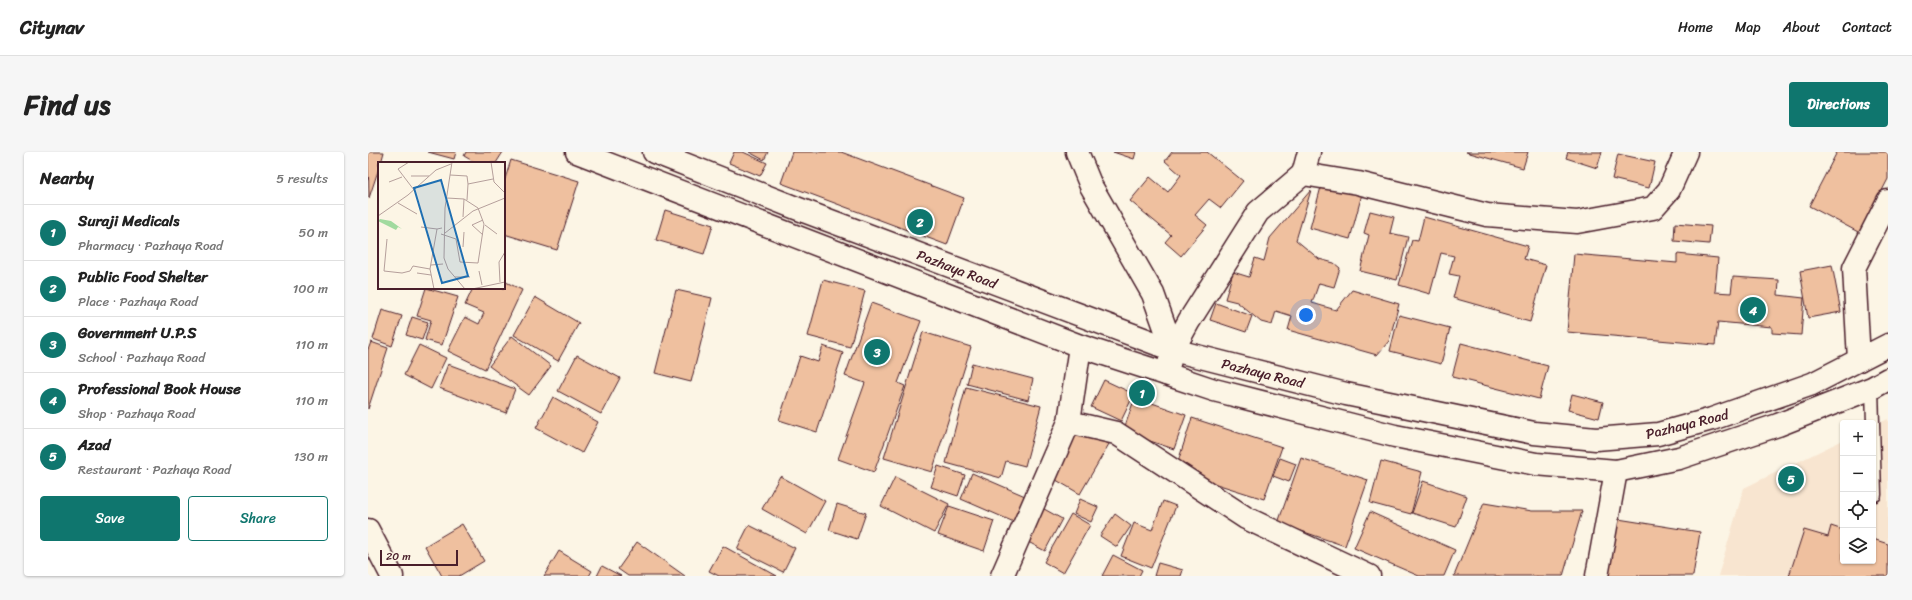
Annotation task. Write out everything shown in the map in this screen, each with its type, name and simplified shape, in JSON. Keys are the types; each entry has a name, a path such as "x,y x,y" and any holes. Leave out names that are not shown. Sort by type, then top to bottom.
{"main road":[{"path":"577,152 1080,346 1214,390 1395,436 1536,464 1616,471 1679,458 1778,425 1880,384"},
{"name":"Pazhaya Road","path":"654,152 811,214 1173,350 1346,394 1473,422 1534,433 1596,439 1658,434 1712,420 1812,384 1888,345"},
{"path":"1077,152 1092,186 1153,294 1173,350"},
{"path":"1166,374 1173,350 1258,212 1303,174 1309,152"},
{"path":"1303,174 1358,182 1488,215 1577,222 1653,208 1670,190 1686,152"},
{"path":"1859,360 1854,268 1888,201"},
{"path":"1002,576 1069,422 1080,346"},
{"path":"1069,422 1116,433 1246,518 1369,576"},
{"path":"1597,576 1616,471"},
{"path":"368,530 392,576"}],"lane":[{"path":"1875,492 1880,384"}],"shaded area":[{"path":"1888,419 1888,576 1718,576 1744,488 1840,441 1840,564 1876,564 1876,425"}],"building":[{"path":"368,152 384,152 381,162 378,162 378,171 369,198"},
{"path":"428,152 456,152 454,159"},
{"path":"466,152 503,152 497,162 474,162 464,156"},
{"path":"734,152 743,152 767,163 760,176 729,163"},
{"path":"749,152 768,152 764,160"},
{"path":"792,152 841,152 964,198 947,245 781,183"},
{"path":"1113,152 1136,152 1134,159"},
{"path":"1172,152 1207,152 1243,181 1221,208 1209,199 1195,215 1207,225 1181,256 1165,242 1171,235 1130,201 1150,177 1168,192 1181,175 1165,161"},
{"path":"1466,152 1528,152 1523,168"},
{"path":"1568,152 1602,152 1597,168 1566,158"},
{"path":"1837,152 1888,152 1888,179 1860,233 1809,206"},
{"path":"1618,154 1655,162 1649,188 1612,179"},
{"path":"511,160 579,181 557,250 505,234 505,179"},
{"path":"1321,187 1362,194 1350,239 1310,228"},
{"path":"1311,190 1296,240 1319,259 1334,263 1340,268 1334,287 1319,283 1312,303 1336,310 1352,290 1399,304 1389,341 1377,355 1288,330 1292,316 1276,311 1272,325 1261,322 1237,302 1225,299 1233,272 1249,277 1255,258 1264,261 1270,238"},
{"path":"665,210 713,225 704,254 656,240"},
{"path":"1370,211 1394,217 1390,233 1408,237 1397,280 1360,271 1369,235 1364,233"},
{"path":"1424,217 1528,246 1524,259 1546,265 1530,322 1498,313 1499,311 1453,298 1459,276 1449,274 1454,256 1441,253 1430,294 1399,285 1412,240 1418,241"},
{"path":"1675,223 1711,226 1709,244 1674,241"},
{"path":"1574,254 1677,263 1677,254 1718,258 1715,292 1731,293 1733,277 1779,280 1778,295 1804,298 1801,335 1772,333 1772,327 1718,322 1715,345 1567,332"},
{"path":"1832,265 1841,312 1808,318 1800,271"},
{"path":"823,280 865,291 850,347 808,336"},
{"path":"505,282 522,290 485,369 448,351 465,317 479,324 484,313 465,305 473,289 505,289"},
{"path":"426,289 458,297 442,345 425,340 431,320 417,316"},
{"path":"676,290 712,298 691,382 655,373"},
{"path":"535,297 579,323 558,361 514,335"},
{"path":"871,303 921,321 898,383 905,386 874,472 838,459 865,383 845,376"},
{"path":"1216,303 1252,316 1246,332 1210,320"},
{"path":"382,310 402,316 392,346 373,339"},
{"path":"1399,315 1450,328 1441,364 1390,351"},
{"path":"412,317 428,322 422,340 406,335"},
{"path":"923,332 971,347 932,472 884,458"},
{"path":"512,336 551,366 529,395 489,366"},
{"path":"371,342 388,348 368,409 368,350"},
{"path":"1461,343 1548,366 1539,399 1452,377"},
{"path":"419,345 446,358 431,389 404,375"},
{"path":"823,346 843,353 817,432 779,420 800,356 818,362"},
{"path":"577,355 620,378 601,414 558,391"},
{"path":"972,363 1033,379 1028,400 967,384"},
{"path":"448,364 515,389 506,413 439,388"},
{"path":"1104,380 1134,394 1121,421 1091,407"},
{"path":"966,387 1041,406 1025,466 1006,461 1001,478 946,463"},
{"path":"1572,394 1603,402 1599,418 1568,410"},
{"path":"553,397 598,422 582,453 536,428"},
{"path":"1135,397 1186,415 1174,449 1123,432"},
{"path":"1192,418 1282,447 1264,499 1175,471"},
{"path":"1081,427 1109,444 1080,494 1051,477"},
{"path":"1280,458 1296,464 1289,482 1273,476"},
{"path":"1301,458 1368,480 1345,546 1278,523"},
{"path":"1381,461 1422,472 1411,514 1370,503"},
{"path":"938,466 965,475 958,496 931,487"},
{"path":"972,473 1025,496 1014,522 961,499"},
{"path":"780,476 825,501 807,534 762,509"},
{"path":"895,477 949,504 934,533 881,506"},
{"path":"1423,481 1467,496 1456,527 1412,513"},
{"path":"1080,499 1098,507 1091,522 1074,514"},
{"path":"1163,501 1176,506 1151,568 1121,556 1134,523 1152,530"},
{"path":"1484,503 1532,511 1582,511 1563,576 1454,576"},
{"path":"837,504 866,513 857,539 829,530"},
{"path":"1037,505 1062,519 1045,551 1019,537"},
{"path":"949,506 994,521 984,551 938,535"},
{"path":"1370,512 1455,550 1444,576 1419,576 1354,548"},
{"path":"1071,514 1090,525 1063,573 1044,562"},
{"path":"1115,514 1131,526 1117,547 1100,536"},
{"path":"1612,518 1700,532 1693,576 1603,576"},
{"path":"462,524 484,561 459,576 442,576 425,546"},
{"path":"749,525 795,548 783,572 737,549"},
{"path":"1831,526 1840,529 1840,564 1876,564 1876,540 1888,544 1888,576 1789,576 1804,530 1828,537"},
{"path":"637,542 685,576 628,576 618,569"},
{"path":"723,546 777,576 719,576 709,571"},
{"path":"559,551 592,571 589,576 544,576"},
{"path":"1113,555 1142,570 1139,576 1102,576"},
{"path":"1158,563 1183,570 1181,576 1154,576"},
{"path":"602,566 621,576 597,576"}],"place":[{"name":"Public Food Shelter","path":"920,222"},
{"name":"Professional Book House","path":"1753,310"},
{"name":"Government U.P.S","path":"877,352"},
{"name":"Suraji Medicals","path":"1142,393"},
{"name":"Azad","path":"1791,479"}]}
